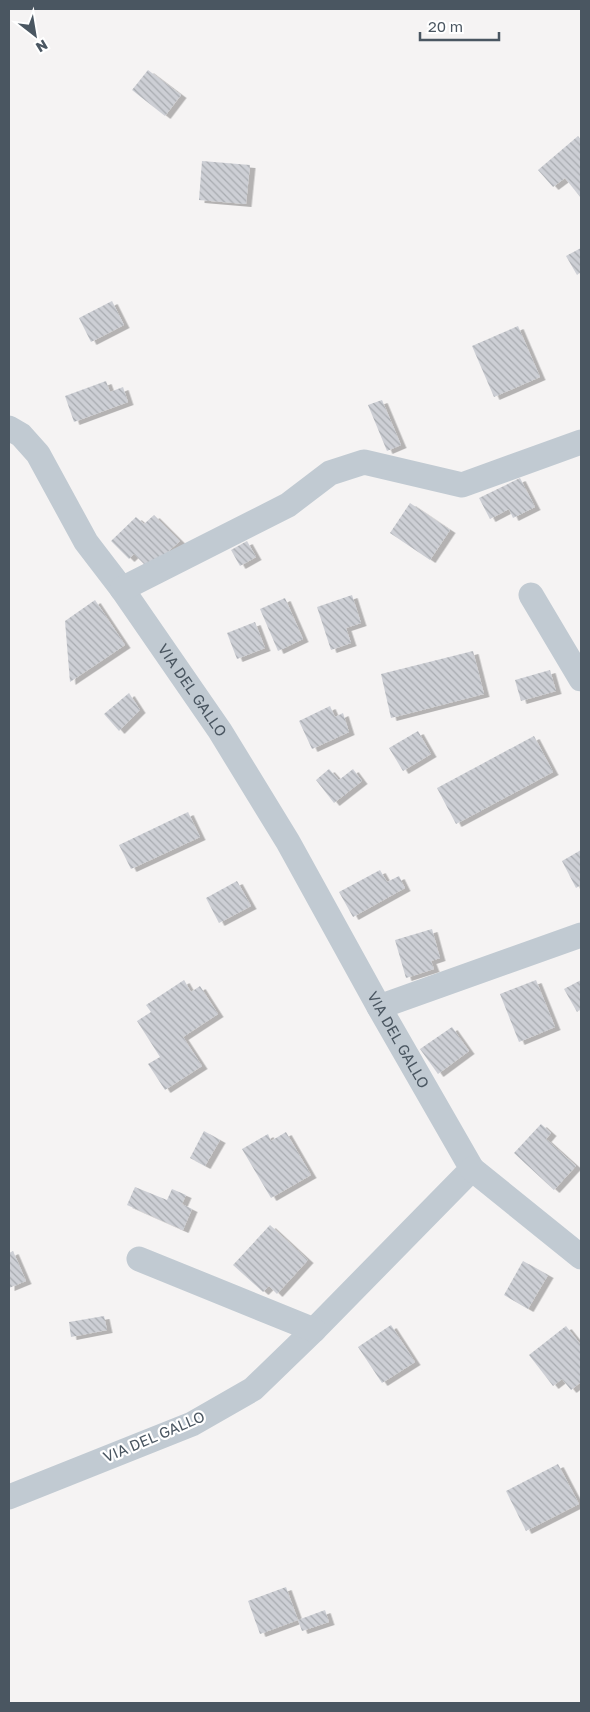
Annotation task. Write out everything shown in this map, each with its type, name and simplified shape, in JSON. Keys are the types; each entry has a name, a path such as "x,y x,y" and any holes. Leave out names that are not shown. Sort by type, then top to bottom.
{"street":[{"name":"VIA DEL GALLO","path":"9,428 21,434 38,454 86,542 122,589 220,731 288,842 379,1007 472,1169 314,1330 253,1389 192,1424 9,1497"},
{"path":"122,589 288,505 330,473 338,470 364,462 462,486 581,442"},
{"path":"532,595 581,679"},
{"path":"379,1007 581,935"},
{"path":"472,1169 581,1257"},
{"path":"139,1259 314,1330"}],"building":[{"path":"148,70 181,95 165,116 132,90"},
{"path":"578,136 581,140 581,198 565,178 553,187 538,170"},
{"path":"202,161 250,165 246,204 199,200"},
{"path":"581,248 581,272 577,275 566,256"},
{"path":"112,301 124,325 91,342 79,318"},
{"path":"518,326 540,377 494,397 472,346"},
{"path":"106,381 110,392 123,387 128,402 74,422 65,396"},
{"path":"382,400 401,445 387,451 368,405"},
{"path":"520,478 535,507 513,518 509,509 490,519 479,498"},
{"path":"410,503 450,530 430,560 390,533"},
{"path":"154,515 180,541 163,556 145,565 134,554 129,559 111,541 136,517 144,524"},
{"path":"247,541 256,557 240,566 231,550"},
{"path":"352,595 361,623 346,628 351,643 331,650 317,607"},
{"path":"285,598 303,639 278,651 260,609"},
{"path":"95,600 125,645 70,682 65,621"},
{"path":"255,622 265,648 237,659 227,633"},
{"path":"473,651 484,694 391,718 381,674"},
{"path":"550,670 556,691 521,701 515,680"},
{"path":"129,693 140,710 119,731 104,714"},
{"path":"330,706 335,717 343,713 349,732 312,749 299,721"},
{"path":"418,731 431,754 403,771 389,748"},
{"path":"534,736 553,772 456,824 437,788"},
{"path":"329,769 339,780 353,769 362,781 334,803 316,780"},
{"path":"188,812 200,837 131,869 119,845"},
{"path":"581,850 581,885 576,888 562,861"},
{"path":"380,870 387,882 399,876 405,888 353,917 339,892"},
{"path":"237,881 251,906 219,923 206,898"},
{"path":"432,929 440,958 431,961 434,969 406,978 395,940"},
{"path":"184,980 191,992 200,986 218,1014 183,1037 202,1066 165,1090 148,1064 160,1057 137,1021 151,1012 146,1005"},
{"path":"536,980 555,1027 519,1042 500,994"},
{"path":"581,980 581,1009 577,1012 564,989"},
{"path":"452,1027 469,1051 438,1074 420,1049"},
{"path":"541,1124 551,1133 546,1139 576,1166 554,1190 514,1153"},
{"path":"204,1131 220,1140 205,1166 190,1158"},
{"path":"286,1132 311,1175 271,1198 242,1149 268,1134 271,1141"},
{"path":"135,1187 167,1200 172,1189 186,1195 182,1204 192,1209 183,1230 127,1205"},
{"path":"270,1225 308,1260 277,1294 269,1286 263,1292 233,1265"},
{"path":"13,1251 26,1281 9,1288 9,1253"},
{"path":"523,1261 548,1275 528,1309 504,1295"},
{"path":"104,1316 107,1330 71,1337 69,1322"},
{"path":"391,1325 415,1362 382,1383 358,1347"},
{"path":"566,1326 581,1345 581,1382 571,1390 562,1379 553,1386 529,1355"},
{"path":"558,1464 579,1504 526,1531 506,1491"},
{"path":"286,1587 298,1620 260,1634 248,1601"},
{"path":"325,1610 329,1622 302,1631 298,1620"}]}
